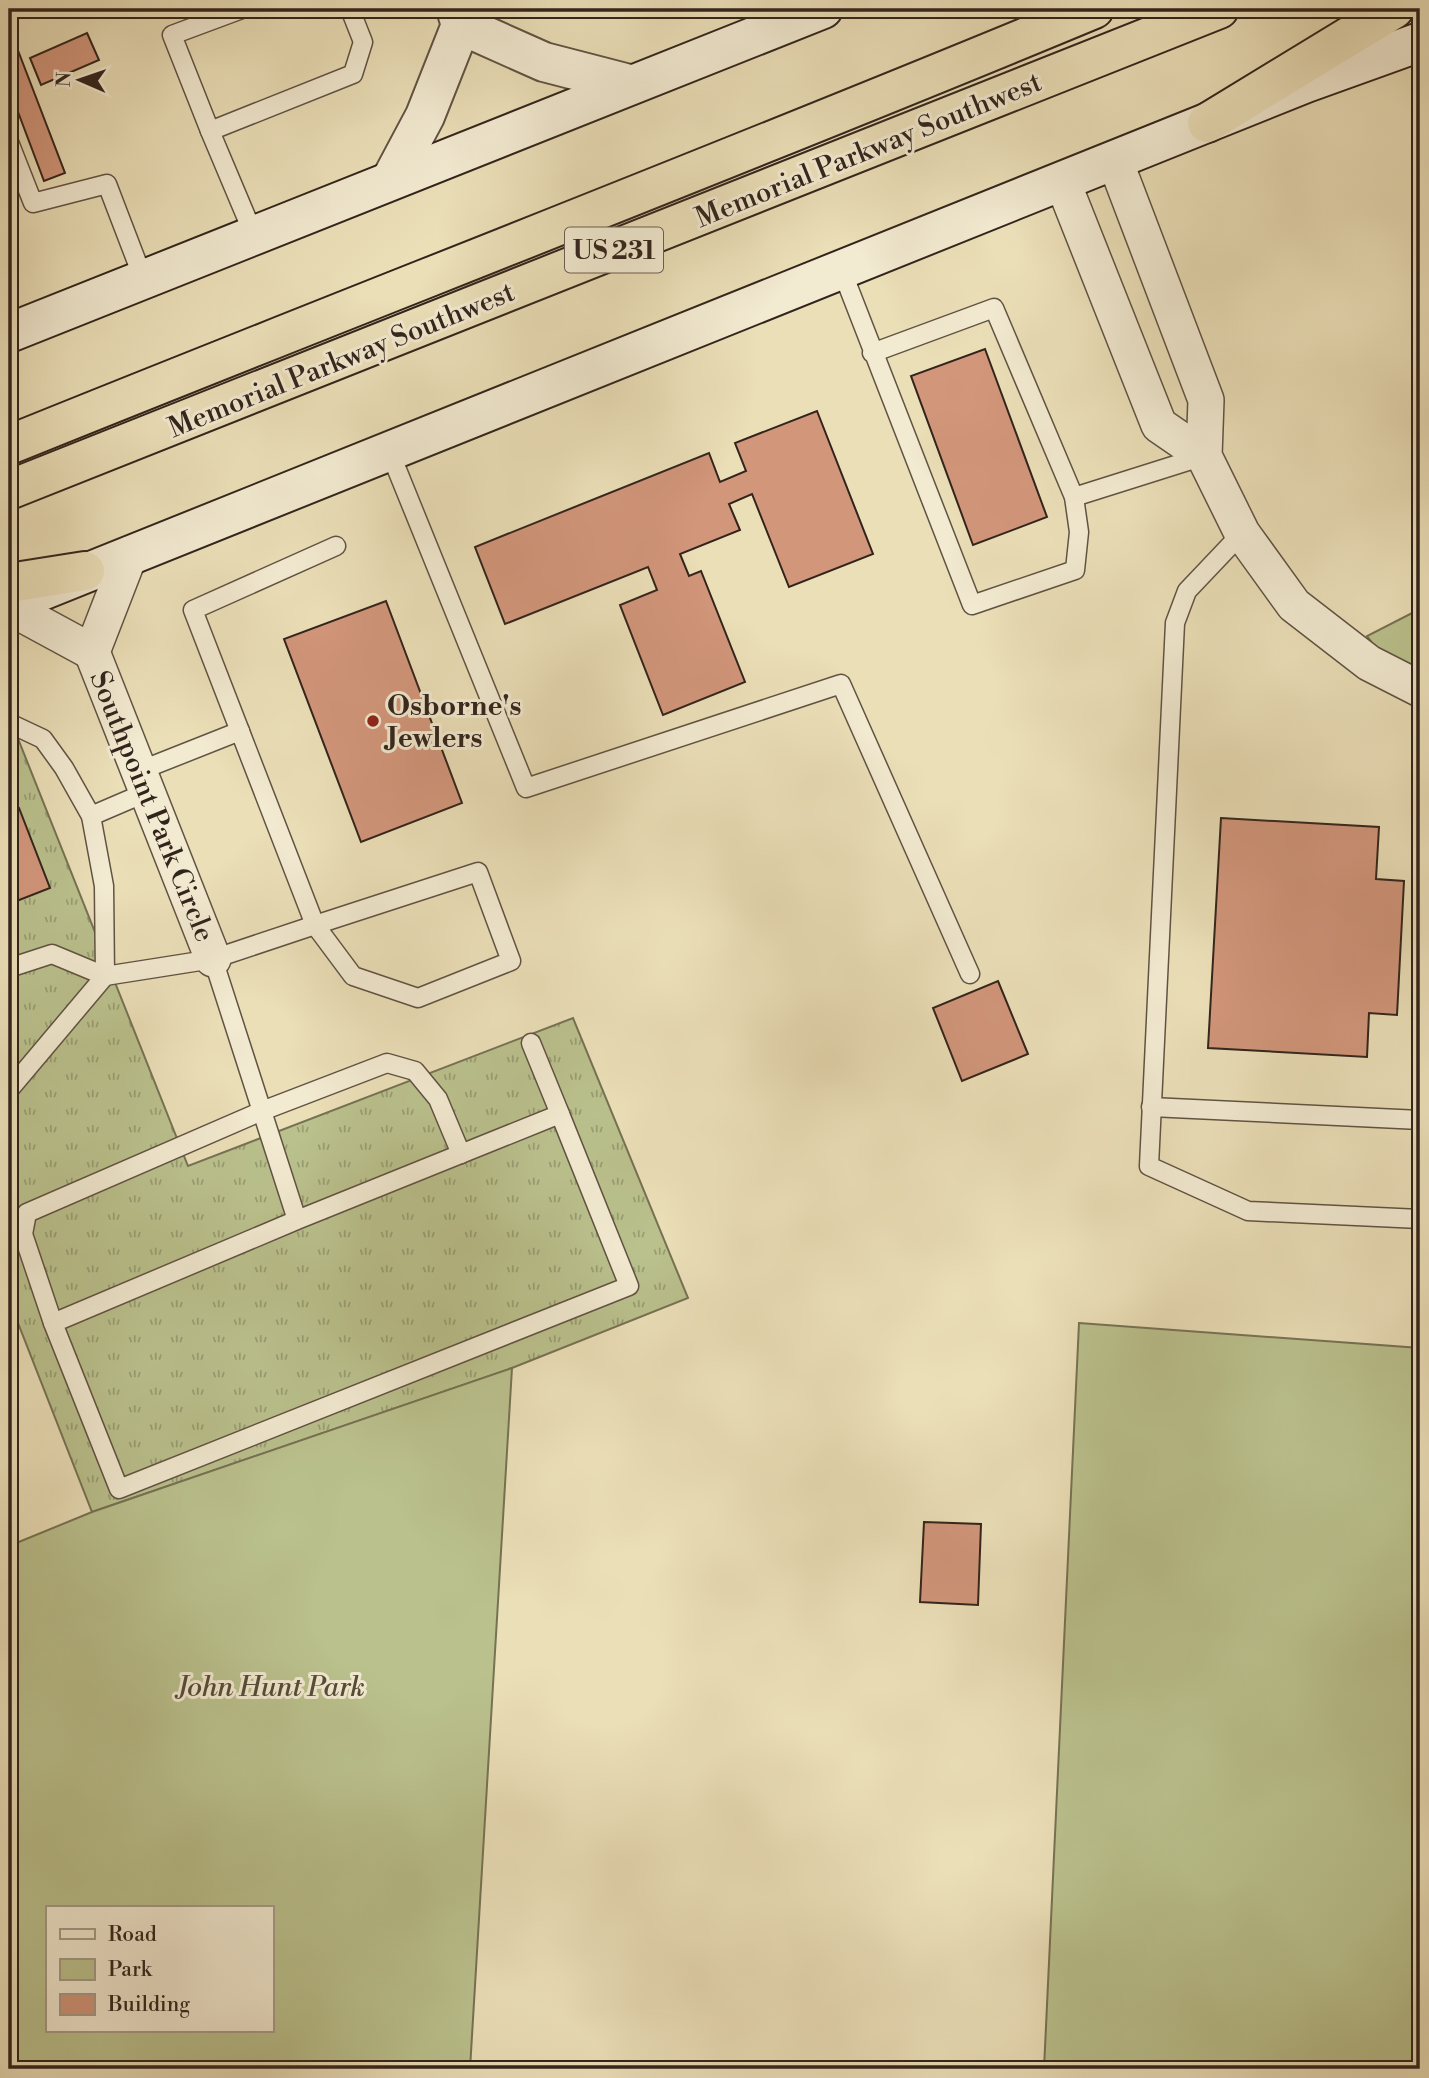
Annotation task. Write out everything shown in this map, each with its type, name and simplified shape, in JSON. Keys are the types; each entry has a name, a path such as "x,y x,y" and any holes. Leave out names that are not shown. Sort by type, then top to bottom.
{"highway":[{"name":"Memorial Parkway Southwest","path":"9,445 383,293 869,103 1094,9"},
{"name":"Memorial Parkway Southwest","path":"9,491 1219,9"},
{"path":"1208,123 1394,9"},
{"path":"9,583 85,571"}],"main road":[{"path":"9,332 823,9"},
{"path":"392,178 425,116 459,17 544,62 629,84"},
{"path":"9,605 85,571 1208,123 1420,42"}],"street":[{"path":"1115,161 1206,400 1204,456 1242,533 1294,605 1369,663 1420,689"},
{"path":"1063,183 1159,425 1204,456"},
{"path":"9,605 92,652 130,555"},
{"name":"Southpoint Park Circle","path":"92,652 214,959"}],"lane":[{"path":"242,9 172,35 253,233"},
{"path":"210,131 353,74 363,42 350,9"},
{"path":"9,142 33,202 107,184 143,278"},
{"path":"842,271 872,353 972,605 1075,570 1079,532 1074,497 994,309 872,353"},
{"path":"389,450 526,788 841,684 971,974"},
{"path":"1074,497 1204,456"},
{"path":"1242,533 1187,591 1175,623 1149,1166 1248,1211 1420,1219"},
{"path":"9,968 52,954 105,976 214,959 316,925 478,872 511,961 418,998 353,976 316,925 193,610 336,546"},
{"path":"9,723 43,739 64,768 91,816 104,886 105,976 9,1090"},
{"path":"91,816 143,781 240,732"},
{"path":"214,959 297,1220"},
{"path":"461,1154 438,1099 415,1071 387,1063 262,1111 27,1213 23,1234 53,1323 119,1489 629,1286 531,1043"},
{"path":"1151,1107 1420,1120"},
{"path":"53,1323 297,1220 560,1114"}],"green space":[{"path":"1420,609 1420,708 1367,636"},
{"path":"9,716 188,1166 573,1018 688,1298 512,1368 92,1512 9,1300"},
{"path":"1079,1323 1420,1348 1420,2069 1044,2069"},
{"name":"John Hunt Park","path":"512,1368 470,2069 9,2069 9,1546 92,1512"}],"building":[{"path":"9,27 65,173 44,181 9,88"},
{"path":"87,33 99,60 41,85 30,58"},
{"path":"985,349 1047,517 973,545 911,376"},
{"path":"817,411 873,554 789,587 752,494 729,504 740,530 680,554 689,576 701,571 745,682 663,715 620,605 657,590 648,567 505,624 475,547 709,453 720,482 746,471 735,443"},
{"name":"Osborne's Jewlers","path":"386,601 462,803 361,842 284,639"},
{"path":"9,803 12,811 19,808 50,888 9,904"},
{"path":"1221,818 1379,827 1376,879 1404,881 1397,1015 1369,1013 1367,1057 1208,1048"},
{"path":"998,981 1028,1054 962,1081 933,1008"},
{"path":"924,1522 981,1524 978,1605 920,1602"}],"place":[{"name":"Osborne's Jewlers","path":"373,721"}]}
